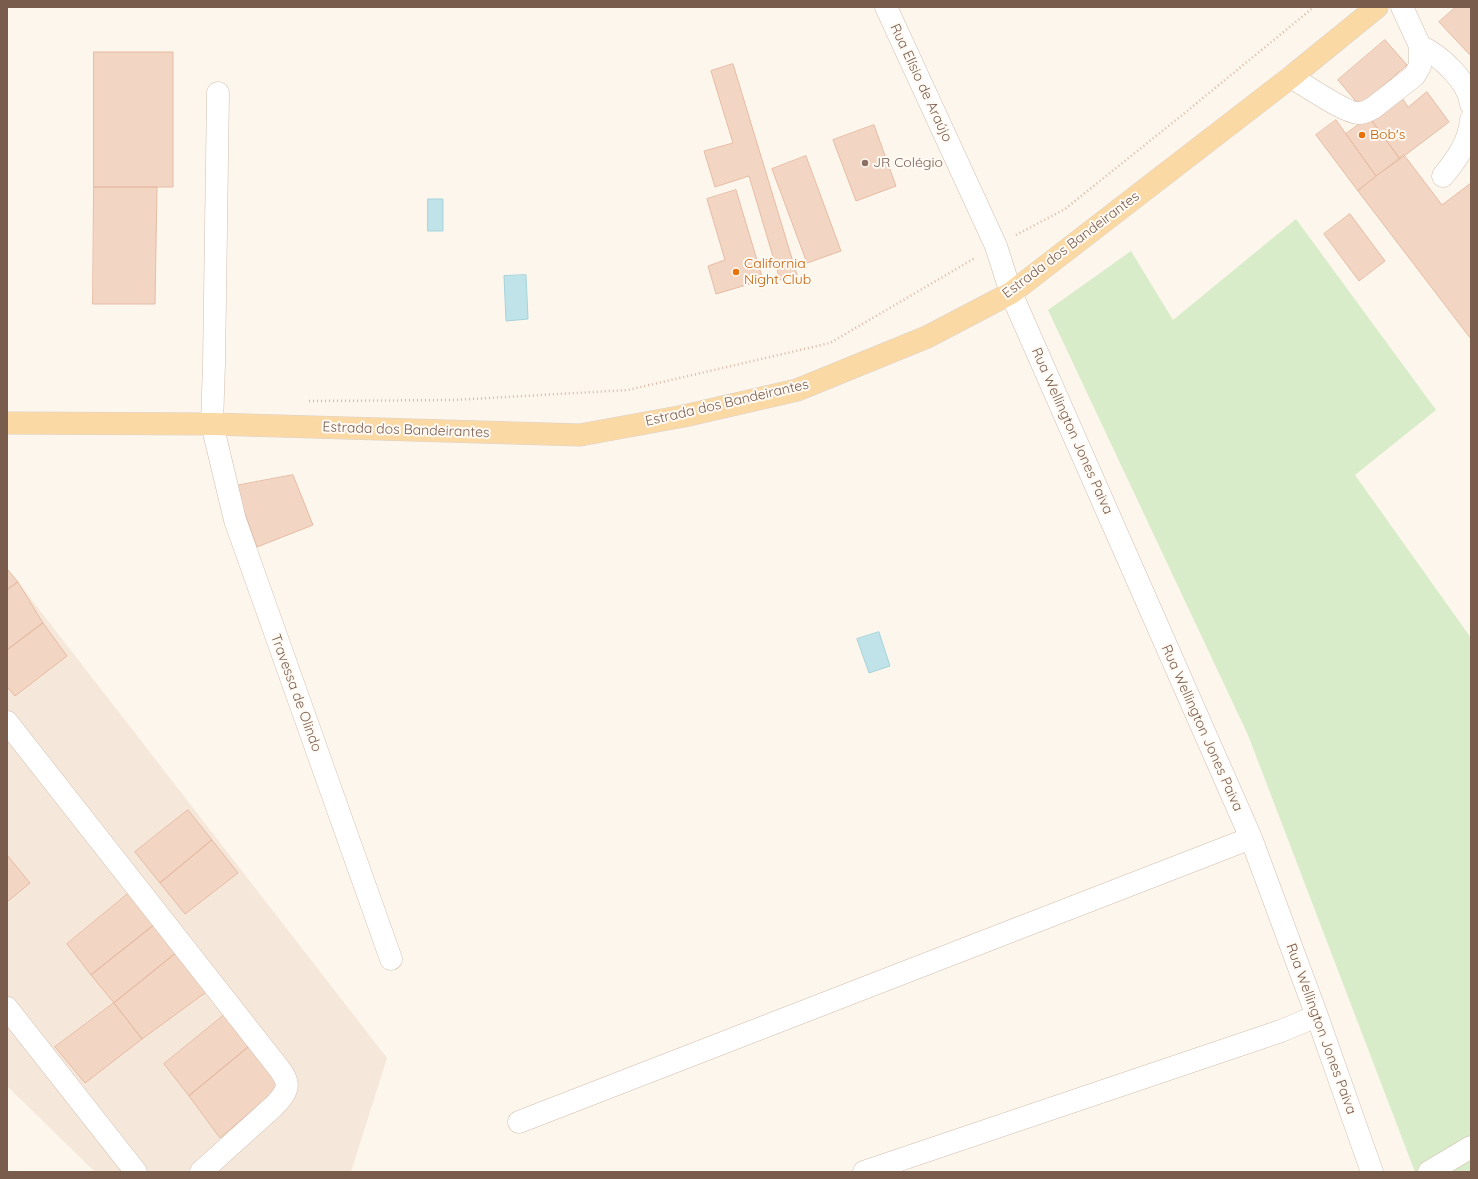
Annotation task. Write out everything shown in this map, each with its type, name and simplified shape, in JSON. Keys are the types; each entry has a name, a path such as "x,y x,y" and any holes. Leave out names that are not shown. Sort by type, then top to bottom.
{"main road":[{"name":"Estrada dos Bandeirantes","path":"7,423 212,424 580,435 684,416 797,390 927,337 1011,293 1291,77 1377,7"}],"street":[{"name":"Rua Elísio de Araújo","path":"886,7 996,246 1011,293"},
{"path":"1291,77 1353,113 1359,114 1373,108 1414,76 1420,66 1420,46 1402,7"},
{"path":"1420,46 1438,57 1449,68 1464,86 1470,96 1471,104"},
{"name":"Travessa de Olindo","path":"218,93 212,424 235,520 391,960"},
{"path":"1443,176 1457,160 1462,151 1467,140 1471,120"},
{"name":"Rua Wellington Jones Paiva","path":"1011,293 1251,838 1317,1016 1372,1172"},
{"path":"7,722 283,1075 287,1088 285,1095 201,1172"},
{"path":"519,1122 1251,838"},
{"path":"7,1008 136,1172"},
{"path":"864,1172 1273,1033 1317,1016"},
{"path":"1429,1172 1471,1147"}],"path":[{"path":"306,400 454,400 628,390 830,343 996,246 1065,209 1314,7"}],"shaded area":[{"path":"7,568 387,1058 351,1172 95,1172 7,1086"}],"green space":[{"path":"1296,219 1436,410 1355,475 1471,638 1471,1172 1415,1172 1248,735 1048,310 1131,251 1173,320"}],"water":[{"path":"428,199 443,199 443,231 428,231"},
{"path":"526,275 528,319 506,321 504,276"},
{"path":"879,632 890,666 869,673 857,639"}],"building":[{"path":"1456,7 1471,7 1471,56 1439,22"},
{"path":"1385,40 1407,65 1360,106 1338,80"},
{"path":"94,52 173,52 173,187 94,187"},
{"path":"733,64 797,275 780,280 749,176 715,187 704,151 733,143 711,71"},
{"path":"1427,92 1449,122 1400,159 1369,117 1400,95 1408,107"},
{"path":"1369,117 1400,159 1376,176 1346,134"},
{"path":"1336,120 1376,176 1358,191 1316,135"},
{"name":"JR Colégio","path":"874,125 896,186 856,201 833,140"},
{"path":"1404,155 1442,205 1471,183 1471,339 1358,191"},
{"path":"806,156 841,251 807,263 772,169"},
{"path":"94,187 157,187 155,304 93,304"},
{"path":"736,190 763,280 716,294 708,266 725,260 707,199"},
{"path":"1350,214 1385,261 1359,281 1324,234"},
{"path":"293,475 313,525 257,547 235,486"},
{"path":"7,569 18,582 7,590"},
{"path":"18,582 43,623 7,650 7,590"},
{"path":"43,623 67,656 15,696 7,687 7,650"},
{"path":"188,810 212,840 160,883 135,852"},
{"path":"212,840 238,873 185,914 160,883"},
{"path":"7,855 30,883 7,902"},
{"path":"129,893 154,925 91,975 67,944"},
{"path":"154,925 176,953 114,1003 91,975"},
{"path":"176,953 209,990 142,1039 114,1003"},
{"path":"114,1003 142,1039 85,1083 55,1047"},
{"path":"228,1012 252,1044 189,1096 164,1064"},
{"path":"252,1044 284,1083 220,1138 189,1096"}],"place":[{"name":"Bob's","path":"1362,135"},
{"name":"JR Colégio","path":"865,163"},
{"name":"California Night Club","path":"736,272"}]}
